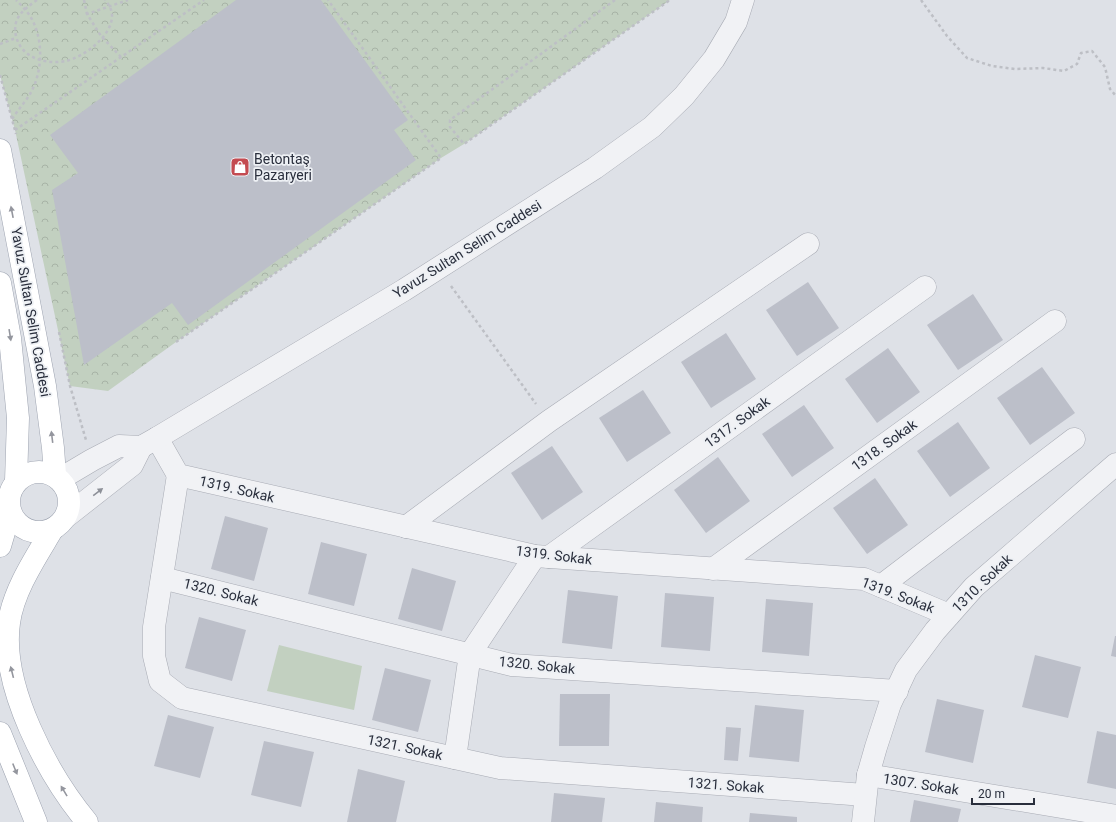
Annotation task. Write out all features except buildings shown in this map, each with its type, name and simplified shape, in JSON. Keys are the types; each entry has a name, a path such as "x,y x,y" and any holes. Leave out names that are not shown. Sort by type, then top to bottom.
{"main road":[{"name":"Yavuz Sultan Selim Caddesi","path":"0,150 45,386 57,477"},
{"name":"Yavuz Sultan Selim Caddesi","path":"0,282 10,338 18,418 16,481"},
{"path":"0,546 10,512 9,502 11,490 16,481 22,476 31,472 41,471 57,477 66,486 70,506 35,558 18,590 9,622 8,657 18,696 36,741 65,794 87,822"},
{"path":"10,512 16,521 23,527 32,531 42,532 59,522"},
{"path":"0,733 36,822"}],"street":[{"name":"Yavuz Sultan Selim Caddesi","path":"149,443 438,268 595,168 652,127 684,96 714,59 736,22 743,0"},
{"path":"406,527 549,421 808,244"},
{"name":"1317. Sokak","path":"542,556 925,287"},
{"name":"1318. Sokak","path":"713,569 1055,321"},
{"path":"881,586 1074,439"},
{"path":"57,477 119,446 149,443"},
{"path":"149,443 178,475"},
{"path":"59,522 132,466 149,443"},
{"name":"1310. Sokak","path":"862,822 867,785 890,704 906,670 935,632 974,587 1116,464"},
{"name":"1319. Sokak","path":"178,475 406,527 542,556 864,579 949,615"},
{"name":"1321. Sokak","path":"178,475 154,627 154,656 160,681 182,698 500,768 867,785"},
{"path":"455,758 470,654 542,556"},
{"name":"1320. Sokak","path":"162,578 512,665 897,691"},
{"name":"1307. Sokak","path":"867,785 1116,816"}],"path":[{"path":"12,119 31,92 38,72 40,60 38,32 30,16 16,0"},
{"path":"37,0 24,10 17,18 14,29 16,38 24,51 40,60 53,62 66,61 80,56 103,38 109,28 112,16 110,6 105,0"},
{"path":"84,0 87,14 103,38 121,57"},
{"path":"87,14 128,0"},
{"path":"15,130 204,0"},
{"path":"176,342 441,158 328,0"},
{"path":"615,0 450,120 450,127 464,144 670,0"},
{"path":"921,0 947,36 967,58 992,66 1015,69 1043,68 1064,71 1077,64 1081,53 1092,51 1105,67 1110,89 1116,96"},
{"path":"0,44 16,38"},
{"path":"438,268 549,421"}],"green space":[{"path":"0,0 670,0 176,342 108,391 70,386 15,130 0,75"},
{"path":"279,645 362,666 354,710 267,691"}],"place":[{"name":"Betontaş Pazaryeri","path":"240,167"}]}
